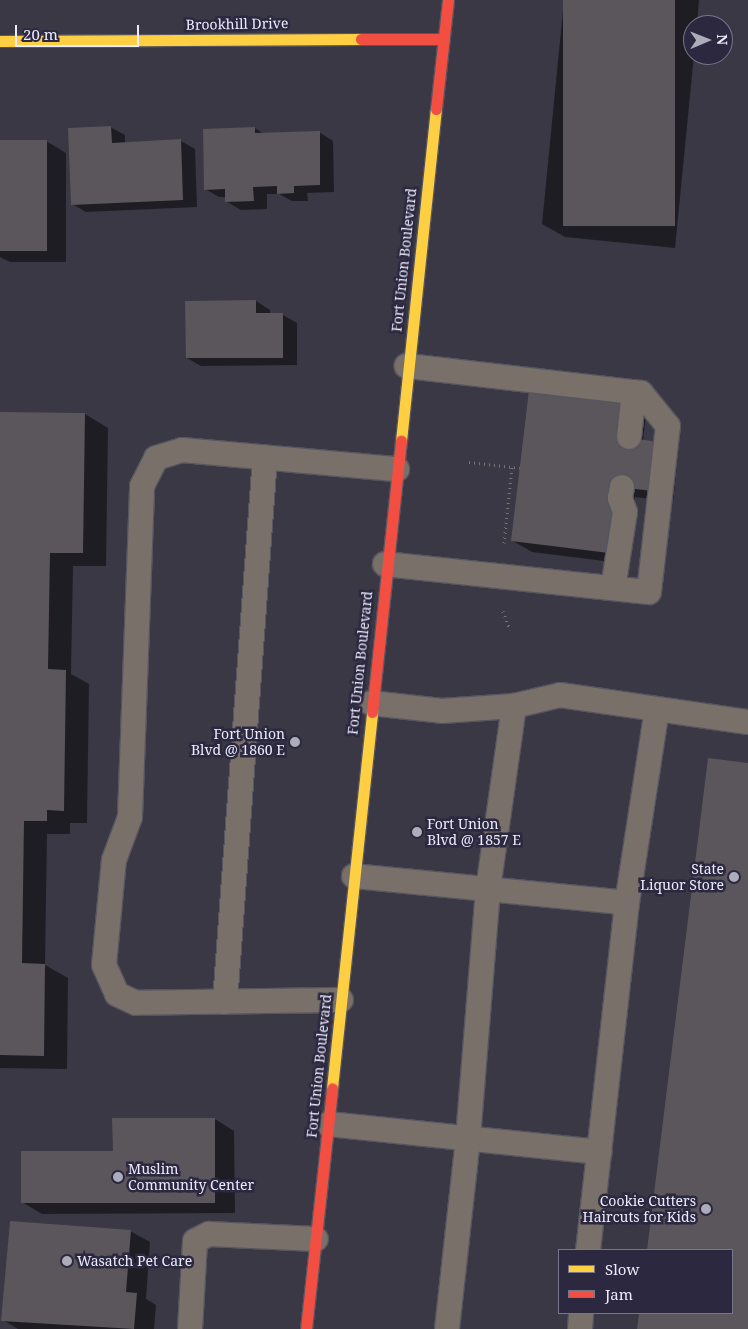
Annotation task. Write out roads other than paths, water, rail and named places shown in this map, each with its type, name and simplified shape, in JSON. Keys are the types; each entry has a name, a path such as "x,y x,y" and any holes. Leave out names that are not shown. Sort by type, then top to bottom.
{"main road":[{"name":"Fort Union Boulevard","path":"306,1329 385,564 448,0"},
{"name":"Brookhill Drive","path":"0,42 444,39"}],"lane":[{"path":"385,564 650,592 668,426 641,393 407,366"},
{"path":"634,392 640,439 654,409"},
{"path":"341,1000 136,1003 117,994 104,965 114,860 130,817 142,486 156,458 182,450 397,469"},
{"path":"225,1002 265,457"},
{"path":"622,487 625,512 623,589"},
{"path":"623,589 645,490"},
{"path":"371,703 442,711 514,706 560,695 748,722"},
{"path":"447,1329 468,1138 488,889 514,706"},
{"path":"588,1249 627,903 657,710"},
{"path":"354,876 627,903"},
{"path":"328,1124 600,1152"},
{"path":"190,1329 196,1241 209,1234 316,1239"},
{"path":"580,1329 581,1314"}],"place":[{"name":"Fort Union Blvd @ 1860 E","path":"295,742"},
{"name":"Fort Union Blvd @ 1857 E","path":"417,832"},
{"name":"State Liquor Store","path":"734,877"},
{"name":"Muslim Community Center","path":"118,1177"},
{"name":"Cookie Cutters Haircuts for Kids","path":"706,1209"},
{"name":"Wasatch Pet Care","path":"67,1261"}]}
